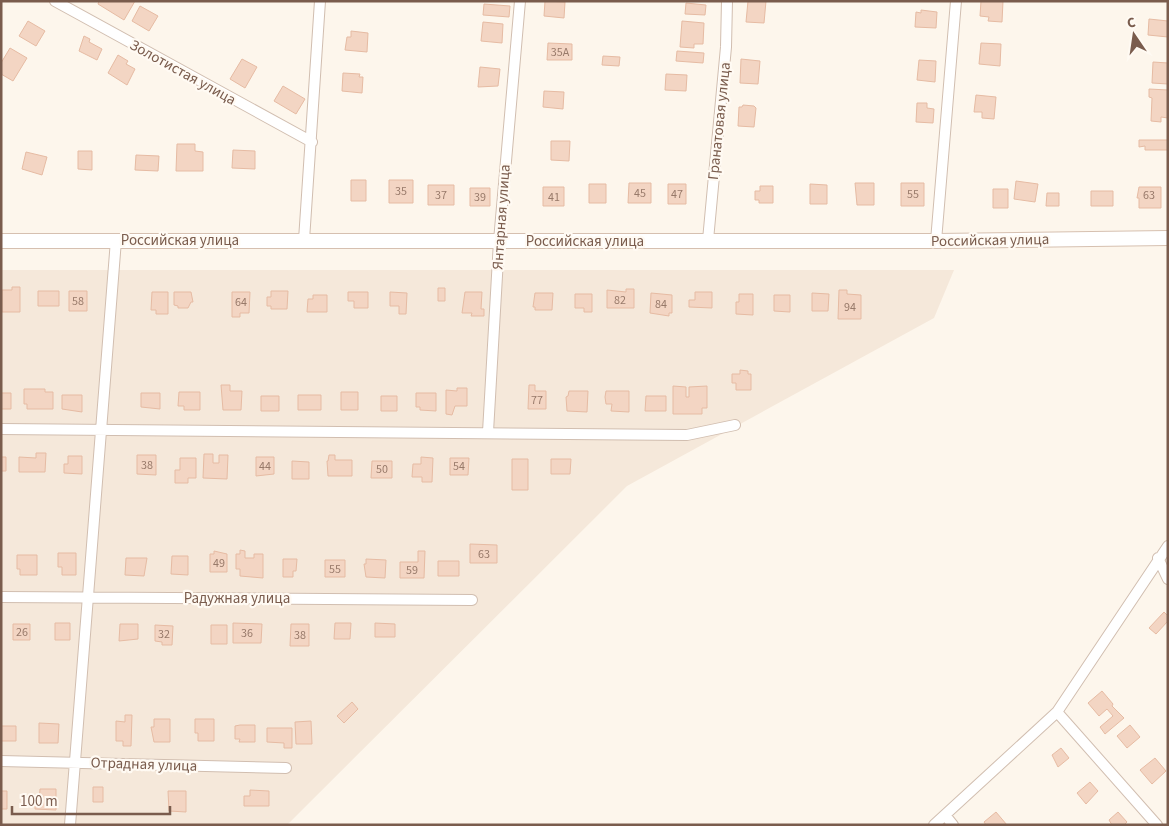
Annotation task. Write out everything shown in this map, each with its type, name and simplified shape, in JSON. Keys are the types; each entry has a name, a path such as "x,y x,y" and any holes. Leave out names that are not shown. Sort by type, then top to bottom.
{"main road":[{"name":"Российская улица","path":"1,241 936,241 1168,238"}],"street":[{"name":"Золотистая улица","path":"55,1 312,142"},
{"path":"304,240 320,1"},
{"name":"Янтарная улица","path":"488,432 499,241 520,1"},
{"name":"Гранатовая улица","path":"708,240 726,47 727,1"},
{"path":"936,241 956,1"},
{"path":"70,825 116,240"},
{"path":"1,429 102,428 687,435 735,425"},
{"path":"934,825 1057,712 1158,558 1168,546"},
{"path":"1158,558 1168,579"},
{"name":"Радужная улица","path":"1,598 472,600"},
{"path":"1057,712 1157,825"},
{"name":"Отрадная улица","path":"1,761 286,768"},
{"path":"945,815 953,825"}],"shaded area":[{"path":"1,270 954,270 934,318 627,486 287,825 1,825"}],"building":[{"path":"99,1 135,1 124,20 98,4"},
{"path":"545,1 565,2 564,18 544,16"},
{"path":"748,1 766,1 764,23 746,22"},
{"path":"981,1 1003,1 1002,22 988,21 989,17 980,16"},
{"path":"686,3 706,5 705,15 685,14"},
{"path":"484,4 510,6 509,17 483,15"},
{"path":"140,6 158,16 149,31 132,21"},
{"path":"921,10 937,12 936,28 915,27 916,12 921,13"},
{"path":"1149,19 1168,21 1168,37 1148,35"},
{"path":"28,21 45,31 36,46 19,36"},
{"path":"682,21 704,23 703,44 694,44 694,48 680,47"},
{"path":"483,22 503,24 502,43 481,41"},
{"path":"351,31 368,33 367,52 345,50 347,37 351,37"},
{"path":"84,36 90,39 89,42 102,49 97,60 79,51"},
{"path":"548,43 572,44 572,60 547,60"},
{"path":"981,43 1001,44 1000,66 979,64"},
{"path":"10,48 27,58 13,81 1,74 1,63"},
{"path":"677,51 704,53 703,63 676,61"},
{"path":"118,55 128,61 126,64 135,69 127,85 108,73"},
{"path":"603,56 620,57 619,66 602,65"},
{"path":"242,59 257,67 245,88 230,79"},
{"path":"741,59 760,61 758,84 740,83"},
{"path":"919,60 936,61 935,82 917,80"},
{"path":"1153,62 1168,63 1168,84 1152,83"},
{"path":"480,67 500,69 498,86 478,87"},
{"path":"343,73 360,74 359,77 363,77 362,93 342,91"},
{"path":"666,74 687,75 686,91 665,90"},
{"path":"283,86 305,99 296,114 274,101"},
{"path":"1149,89 1168,90 1168,118 1161,117 1161,122 1151,121 1152,98 1149,97"},
{"path":"544,91 564,92 563,109 543,107"},
{"path":"976,95 996,97 994,119 982,118 982,112 974,112"},
{"path":"917,103 927,103 927,108 934,109 933,123 916,122"},
{"path":"743,105 756,108 754,127 738,126 739,107"},
{"path":"1139,140 1168,140 1168,150 1145,150 1145,146 1139,147"},
{"path":"551,141 570,141 569,161 551,160"},
{"path":"177,144 195,144 195,151 203,152 203,171 176,171"},
{"path":"233,150 255,151 255,169 232,168"},
{"path":"78,151 92,151 92,170 78,169"},
{"path":"26,152 47,157 42,175 22,169"},
{"path":"136,155 159,156 158,171 135,170"},
{"path":"351,180 366,180 366,201 351,201"},
{"path":"389,180 413,180 413,203 389,203"},
{"path":"1016,181 1038,184 1035,202 1014,199"},
{"path":"629,183 651,183 651,203 628,203"},
{"path":"855,183 874,183 874,205 857,205"},
{"path":"901,183 924,183 924,206 901,206"},
{"path":"589,184 606,184 606,203 589,203"},
{"path":"668,184 686,184 686,204 668,204"},
{"path":"810,184 827,185 827,204 810,204"},
{"path":"428,185 454,185 454,205 428,205"},
{"path":"760,186 773,186 773,203 759,203 759,200 755,200 755,191 760,191"},
{"path":"543,187 564,187 564,206 543,206"},
{"path":"1139,187 1161,187 1161,208 1139,208 1139,198 1137,198"},
{"path":"470,188 490,188 490,206 470,206"},
{"path":"993,189 1008,189 1008,208 993,208"},
{"path":"1091,191 1113,191 1113,206 1091,206"},
{"path":"1047,193 1059,193 1059,206 1046,206"},
{"path":"12,287 20,287 20,312 2,312 2,290 12,290"},
{"path":"438,288 445,288 445,301 438,301"},
{"path":"626,289 634,289 634,308 607,308 607,290 626,292"},
{"path":"839,290 847,290 847,294 861,295 861,319 838,319"},
{"path":"38,291 59,291 59,306 38,306"},
{"path":"69,291 87,291 87,311 69,311"},
{"path":"271,291 288,291 287,309 271,309 271,306 267,306 267,297 271,297"},
{"path":"152,292 168,292 168,314 156,314 156,310 151,310"},
{"path":"174,292 191,292 193,302 191,302 188,308 178,308 178,306 174,305"},
{"path":"232,292 250,292 249,313 240,313 240,317 232,317"},
{"path":"348,292 368,292 368,308 354,308 354,301 348,301"},
{"path":"390,292 407,293 406,314 399,314 399,306 390,306"},
{"path":"465,292 482,292 481,309 484,309 484,316 471,316 472,313 462,313"},
{"path":"695,292 712,292 712,308 689,307 689,300 695,300"},
{"path":"535,293 553,293 552,310 535,310 535,307 533,307"},
{"path":"651,293 672,295 672,313 669,313 669,316 650,313"},
{"path":"812,293 829,294 828,311 812,311"},
{"path":"575,294 592,294 592,312 584,312 584,308 575,308"},
{"path":"739,294 753,294 753,315 736,314 736,302 739,302"},
{"path":"313,295 327,295 327,312 307,312 308,299 313,299"},
{"path":"774,295 790,295 790,312 774,311"},
{"path":"740,370 748,371 748,374 751,374 751,390 736,390 736,383 732,383 732,374 740,374"},
{"path":"221,385 230,385 230,391 242,391 241,410 223,410"},
{"path":"529,385 535,385 535,391 546,391 546,409 528,409"},
{"path":"673,386 686,387 686,397 689,397 689,387 707,386 707,408 702,408 702,414 673,414"},
{"path":"457,388 467,388 467,406 455,406 452,415 446,414 446,390 457,391"},
{"path":"24,389 45,389 45,392 53,392 53,409 27,409 27,404 24,404"},
{"path":"569,391 588,391 587,412 567,411 566,397"},
{"path":"606,391 629,391 629,412 611,411 612,404 606,404"},
{"path":"179,392 200,392 200,410 184,410 184,406 178,406"},
{"path":"341,392 358,392 358,410 341,410"},
{"path":"1,393 11,393 11,409 1,409"},
{"path":"141,393 160,393 160,409 141,407"},
{"path":"416,393 436,393 436,411 420,410 420,407 416,407"},
{"path":"62,395 82,395 82,412 62,409"},
{"path":"298,395 321,395 321,410 298,410"},
{"path":"261,396 279,396 279,411 261,411"},
{"path":"381,396 397,396 397,411 381,411"},
{"path":"646,396 666,396 666,411 645,411"},
{"path":"36,453 46,453 45,472 19,472 19,457 36,458"},
{"path":"204,454 213,454 213,463 219,463 219,455 228,455 227,479 203,478"},
{"path":"137,455 156,455 156,475 137,474"},
{"path":"329,455 335,455 335,460 352,460 352,476 328,476 327,461"},
{"path":"68,456 82,456 82,474 64,473 64,464 68,464"},
{"path":"1,457 6,457 6,471 1,471"},
{"path":"256,457 274,457 274,474 256,476"},
{"path":"421,457 433,458 432,482 422,482 422,477 412,477 413,464 421,464"},
{"path":"180,458 196,458 196,478 188,478 188,483 175,483 175,470 180,470"},
{"path":"450,458 469,458 468,475 450,475"},
{"path":"512,459 528,459 528,490 512,490"},
{"path":"551,459 571,459 570,474 551,474"},
{"path":"292,461 309,462 309,479 292,479"},
{"path":"372,461 392,461 392,478 371,478"},
{"path":"470,544 497,545 497,563 470,563"},
{"path":"240,550 245,551 245,558 254,558 254,554 263,554 263,578 240,576 240,569 236,569 236,554 240,554"},
{"path":"214,551 227,554 227,572 210,572 210,554 214,554"},
{"path":"418,551 425,551 424,578 400,578 400,562 418,562"},
{"path":"58,553 76,553 76,575 62,575 62,567 58,567"},
{"path":"17,555 37,555 37,575 20,575 20,569 17,569"},
{"path":"172,556 188,556 188,575 171,574"},
{"path":"126,558 147,558 144,576 125,575"},
{"path":"283,559 297,559 296,571 293,571 293,577 283,577"},
{"path":"366,559 386,560 385,578 366,577 364,564 366,564"},
{"path":"325,560 345,560 345,577 325,577"},
{"path":"438,561 459,561 459,576 438,576"},
{"path":"1164,612 1168,616 1168,621 1156,634 1149,628"},
{"path":"55,623 70,623 70,640 55,640"},
{"path":"233,623 262,624 261,643 233,643"},
{"path":"335,623 351,623 350,639 334,639"},
{"path":"375,623 395,624 395,637 375,637"},
{"path":"13,624 30,624 30,640 13,640"},
{"path":"120,624 138,624 138,639 119,641"},
{"path":"291,624 309,624 309,646 290,646"},
{"path":"155,625 173,626 172,645 162,645 162,642 155,641"},
{"path":"211,625 227,625 227,644 211,644"},
{"path":"1102,691 1113,704 1112,706 1124,718 1105,734 1100,727 1113,716 1107,709 1099,716 1088,703"},
{"path":"352,702 358,709 344,723 337,716"},
{"path":"125,715 132,715 131,746 123,746 123,741 116,741 116,721 125,722"},
{"path":"154,719 170,719 170,742 154,742 151,727 154,727"},
{"path":"195,719 214,719 214,741 198,741 198,733 195,733"},
{"path":"311,721 312,744 296,744 295,722"},
{"path":"39,723 59,724 58,743 39,743"},
{"path":"255,725 255,742 239,742 240,739 235,739 235,726"},
{"path":"1130,725 1140,737 1127,748 1117,736"},
{"path":"1,726 16,726 16,741 1,741"},
{"path":"267,728 292,728 292,748 284,748 284,743 267,742"},
{"path":"1061,748 1069,758 1058,767 1052,755"},
{"path":"1155,758 1166,771 1152,784 1140,770"},
{"path":"1090,782 1098,791 1086,804 1077,793"},
{"path":"93,787 103,787 103,802 93,802"},
{"path":"40,789 56,789 56,810 35,809 35,804 39,804"},
{"path":"250,790 269,791 269,806 244,806 244,796 250,796"},
{"path":"1,791 7,791 7,809 1,809"},
{"path":"168,791 186,791 186,812 169,811"},
{"path":"996,812 1007,825 986,825 984,822"},
{"path":"1118,812 1127,822 1124,825 1112,825 1109,820"}]}
